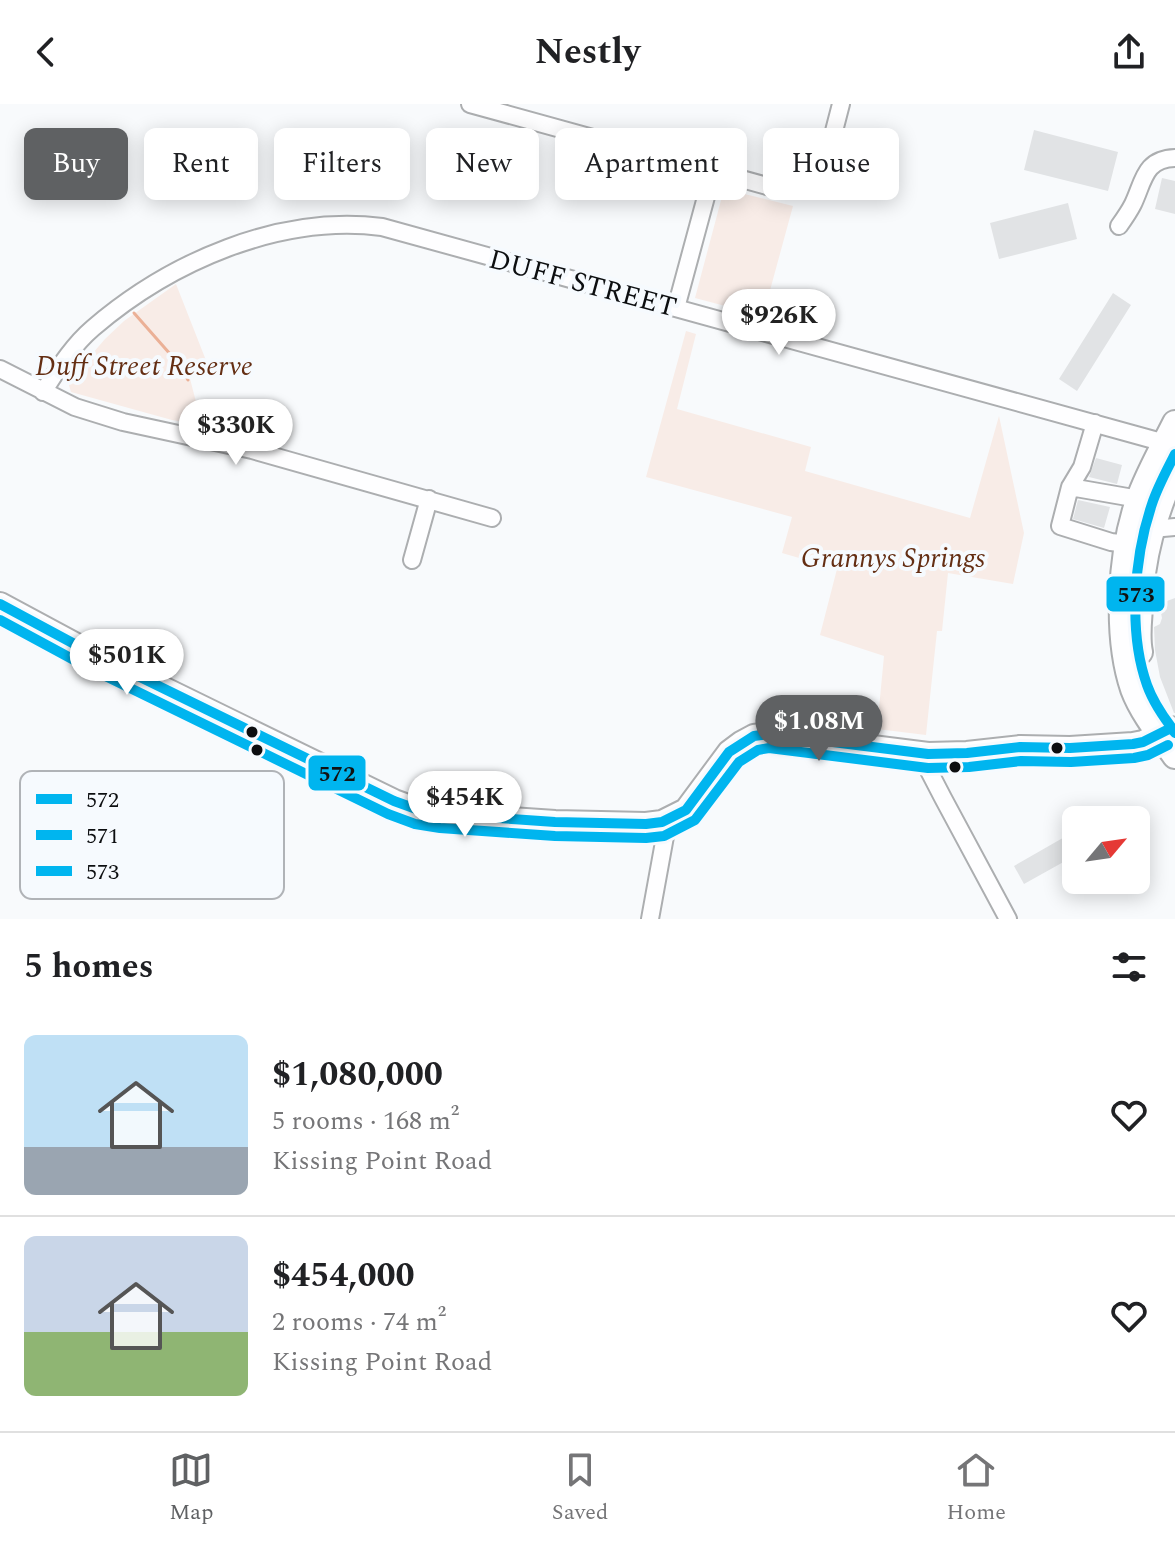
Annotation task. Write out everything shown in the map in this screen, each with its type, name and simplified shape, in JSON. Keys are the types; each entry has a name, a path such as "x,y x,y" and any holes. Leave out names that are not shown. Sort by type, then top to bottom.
{"highway":[{"path":"1146,531 1139,499 1170,433"},
{"path":"1175,468 1123,578 1122,621 1129,674 1138,699 1169,732 1175,756"}],"main road":[{"path":"0,604 183,699 394,801 441,814 555,822 646,824 668,820 686,810 729,752 754,736 769,734 928,754 1020,747 1118,746 1143,742 1169,732"}],"street":[{"path":"470,104 557,128"},
{"path":"747,180 774,188 795,188 814,179 826,162 841,104"},
{"path":"1119,226 1132,207 1148,169 1163,159 1175,158"},
{"path":"676,308 705,200"},
{"name":"DUFF STREET","path":"43,392 72,350 92,329 159,281 238,244 295,229 360,224 382,227 1095,423 1170,433"},
{"path":"0,369 75,407 123,422 252,450 492,518"},
{"path":"1095,423 1082,467 1070,487 1060,526 1111,542 1146,531"},
{"path":"1070,487 1139,499"},
{"path":"412,560 429,499"},
{"path":"928,754 929,771 1008,919"},
{"path":"650,919 668,820"}],"green space":[{"path":"747,195 793,206 763,316 695,298 721,200 747,200"},
{"name":"Duff Street Reserve","path":"176,284 209,368 188,371 202,425 172,420 71,392 68,382 105,339 124,321"},
{"name":"Grannys Springs","path":"686,331 696,334 677,409 811,447 805,471 970,518 999,416 1024,533 1013,584 948,573 942,631 937,631 926,735 877,729 884,656 820,635 837,569 782,553 792,517 646,477"}],"building":[{"path":"1034,130 1118,152 1108,191 1024,170"},
{"path":"1162,178 1175,181 1175,214 1155,209"},
{"path":"1068,203 1077,239 999,259 990,223"},
{"path":"1113,293 1131,305 1077,391 1059,379"},
{"path":"1096,458 1122,465 1117,484 1089,477"},
{"path":"1078,500 1110,507 1104,528 1073,519"},
{"path":"1175,598 1174,713 1160,677 1154,627 1160,624 1162,618 1159,604"},
{"path":"1062,838 1062,863 1024,884 1014,866"}],"waterway":[{"path":"134,313 178,363 188,380"}],"transit line":[{"name":"573","path":"1175,454 1157,491 1146,525 1137,571 1135,618 1147,685 1159,710 1175,732"},
{"name":"572","path":"0,604 93,654 394,801 441,814 555,822 662,822 686,810 729,752 754,736 769,734 928,754 1020,747 1133,744 1171,728 1175,733"},
{"name":"571","path":"0,620 87,667 388,814 415,824 440,828 555,836 664,836 695,820 739,762 758,750 769,748 928,768 1021,761 1134,758 1168,745"}]}
